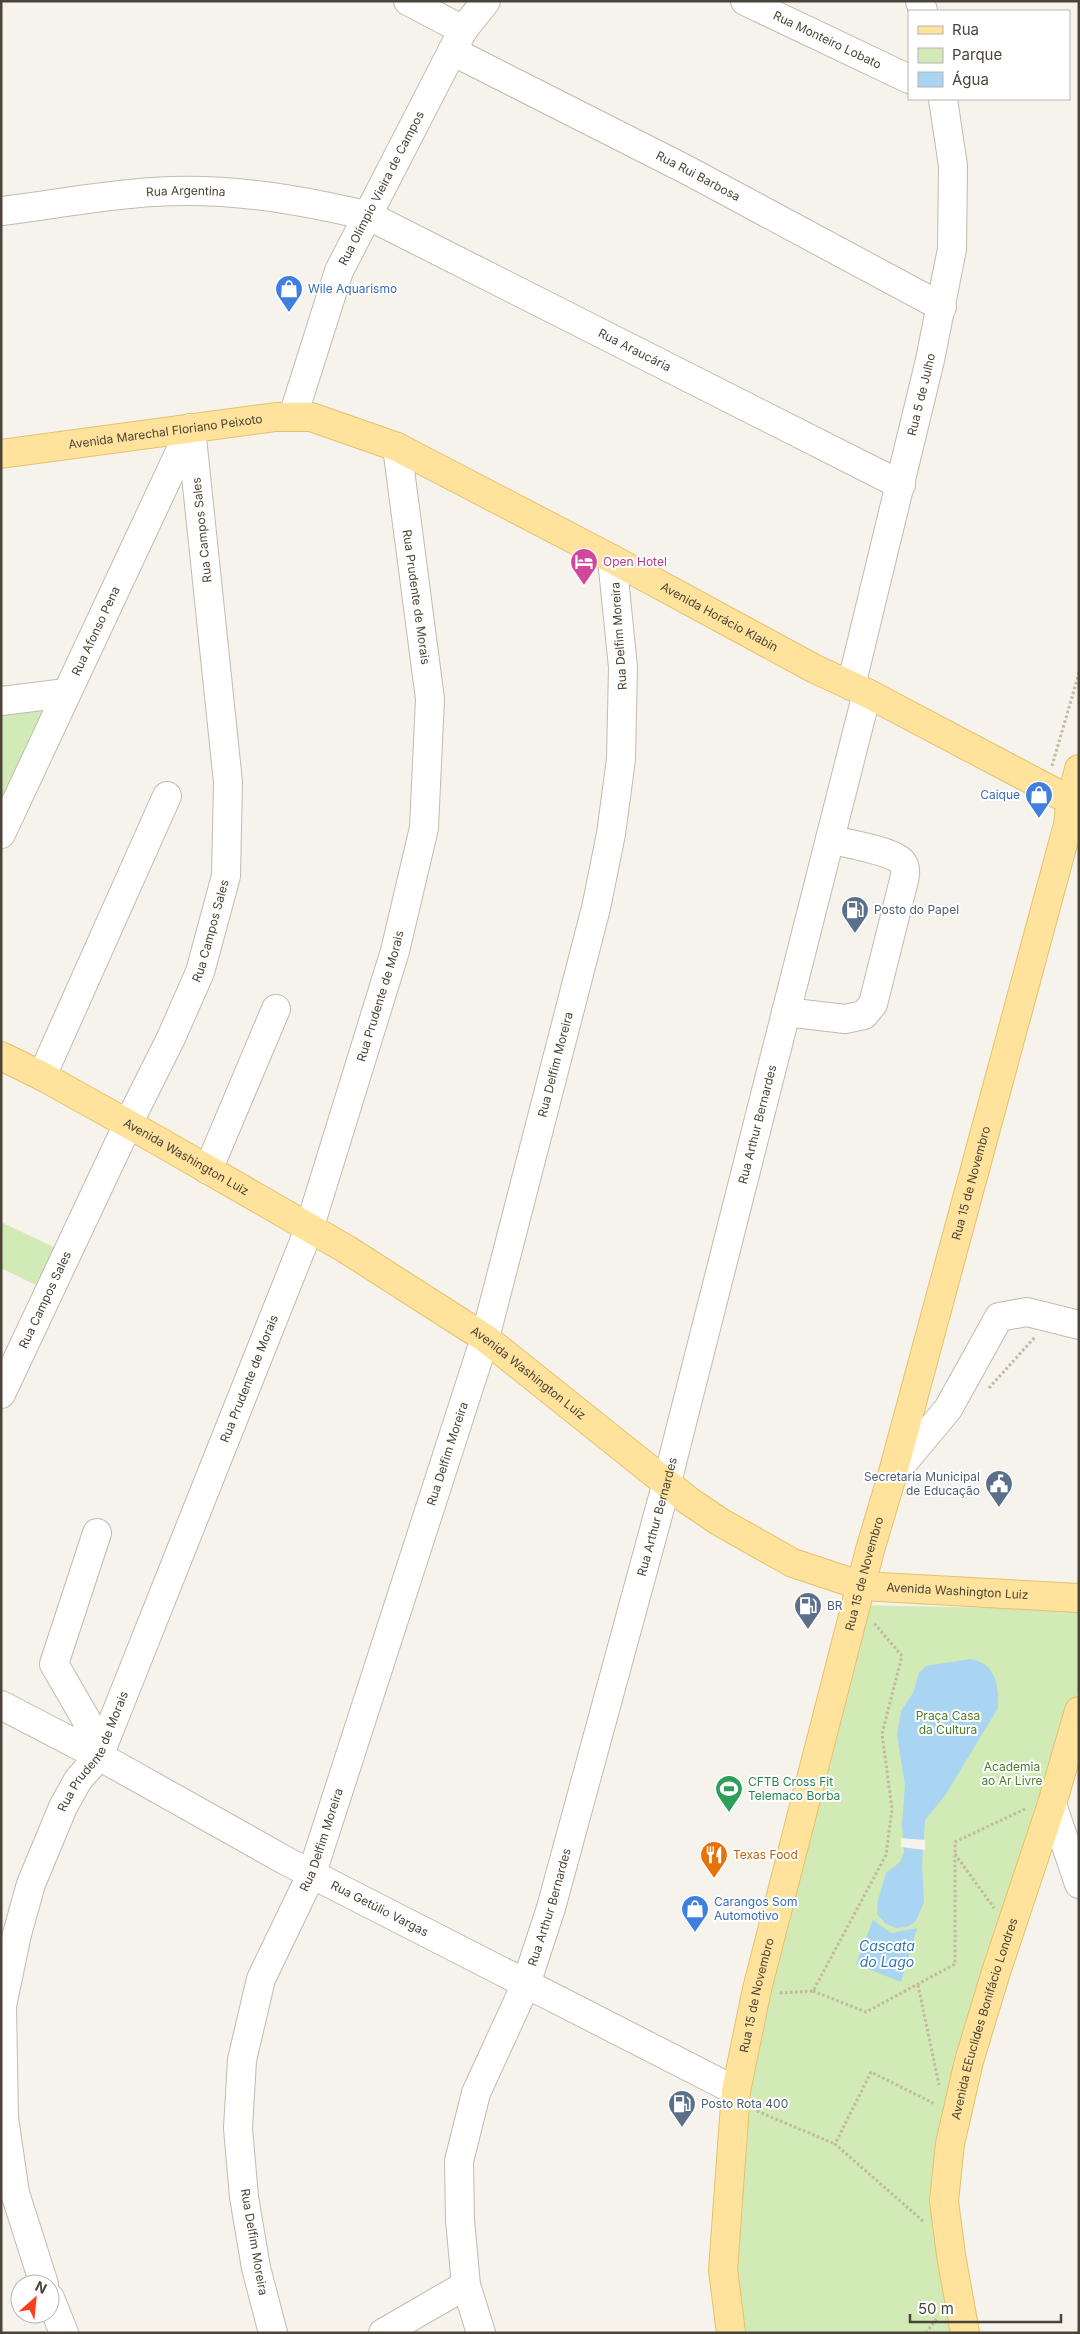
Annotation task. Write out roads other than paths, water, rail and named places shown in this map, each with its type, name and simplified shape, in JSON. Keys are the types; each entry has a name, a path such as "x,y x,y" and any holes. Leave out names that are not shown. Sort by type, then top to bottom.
{"main road":[{"name":"Avenida Marechal Floriano Peixoto","path":"1,454 293,416 330,423"},
{"name":"Avenida Horácio Klabin","path":"330,423 397,447 612,559 815,669 859,690 1072,811"},
{"name":"Rua 15 de Novembro","path":"731,2333 723,2270 736,2091 757,1989 862,1586 1072,811 1079,769"},
{"name":"Avenida Washington Luiz","path":"1,1056 42,1076 128,1124 346,1249 485,1338 720,1522 793,1563 862,1586 1079,1598"},
{"name":"Avenida EEuclides Bonifácio Londres","path":"965,2333 951,2255 944,2201 950,2144 968,2061 996,1972 1041,1806 1079,1711"}],"street":[{"name":"Rua Rui Barbosa","path":"408,1 458,40 687,170 942,307"},
{"name":"Rua Olímpio Vieira de Campos","path":"293,416 339,271 458,40 486,1"},
{"name":"Rua Monteiro Lobato","path":"746,1 908,79"},
{"name":"Rua 5 de Julho","path":"859,690 901,485 942,307 952,249 953,166 943,100"},
{"name":"Rua Argentina","path":"1,212 152,192 208,191 255,194 306,201 369,216"},
{"name":"Rua Araucária","path":"369,216 901,485"},
{"name":"Rua Afonso Pena","path":"1,834 191,428"},
{"name":"Rua Campos Sales","path":"1,1394 128,1124 171,1038 200,972 226,876 228,782 191,428"},
{"name":"Rua Prudente de Morais","path":"41,2274 15,2194 4,2118 2,2006 17,1934 31,1884 63,1807 95,1754 309,1229 395,951 424,828 430,699 397,447"},
{"name":"Rua Delfim Moreira","path":"273,2333 256,2268 244,2197 238,2128 242,2060 261,1979 312,1873 485,1338 596,908 611,834 622,759 623,667 612,559"},
{"name":"Rua Arthur Bernardes","path":"481,2333 466,2284 460,2220 460,2161 476,2093 526,1984 551,1908 667,1482 830,839 859,690"},
{"path":"1,701 66,693"},
{"path":"42,1076 166,796"},
{"path":"786,1012 845,1019 864,1014 873,1004 906,871 902,862 892,856 830,839"},
{"path":"208,1170 276,1009"},
{"path":"892,1476 948,1409 999,1317 1027,1312 1079,1325"},
{"path":"95,1754 86,1721 54,1664 54,1657 97,1533"},
{"name":"Rua Getúlio Vargas","path":"1,1705 95,1754 288,1862 736,2091"},
{"path":"1041,1806 1079,1884"},
{"path":"383,2333 466,2284"}],"water":[{"path":"970,1659 979,1661 991,1670 998,1691 998,1708 946,1794 925,1820 922,1865 924,1902 916,1921 907,1927 896,1928 886,1924 877,1914 878,1900 886,1873 900,1862 904,1853 902,1824 905,1785 897,1735 901,1711 913,1693 919,1673 926,1666"},
{"name":"Cascata do Lago","path":"873,1920 891,1933 917,1928 901,1982 856,1964"}],"place":[{"name":"Wile Aquarismo","path":"289,313"},
{"name":"Open Hotel","path":"584,586"},
{"name":"Caique","path":"1039,819"},
{"name":"Posto do Papel","path":"855,934"},
{"name":"Secretaria Municipal de Educação","path":"999,1508"},
{"name":"BR","path":"808,1630"},
{"name":"CFTB Cross Fit Telemaco Borba","path":"729,1813"},
{"name":"Texas Food","path":"714,1879"},
{"name":"Carangos Som Automotivo","path":"695,1933"},
{"name":"Posto Rota 400","path":"682,2128"}],"park label":[{"name":"Praça Casa da Cultura","path":"948,1723"},
{"name":"Academia ao Ar Livre","path":"1012,1774"}]}
